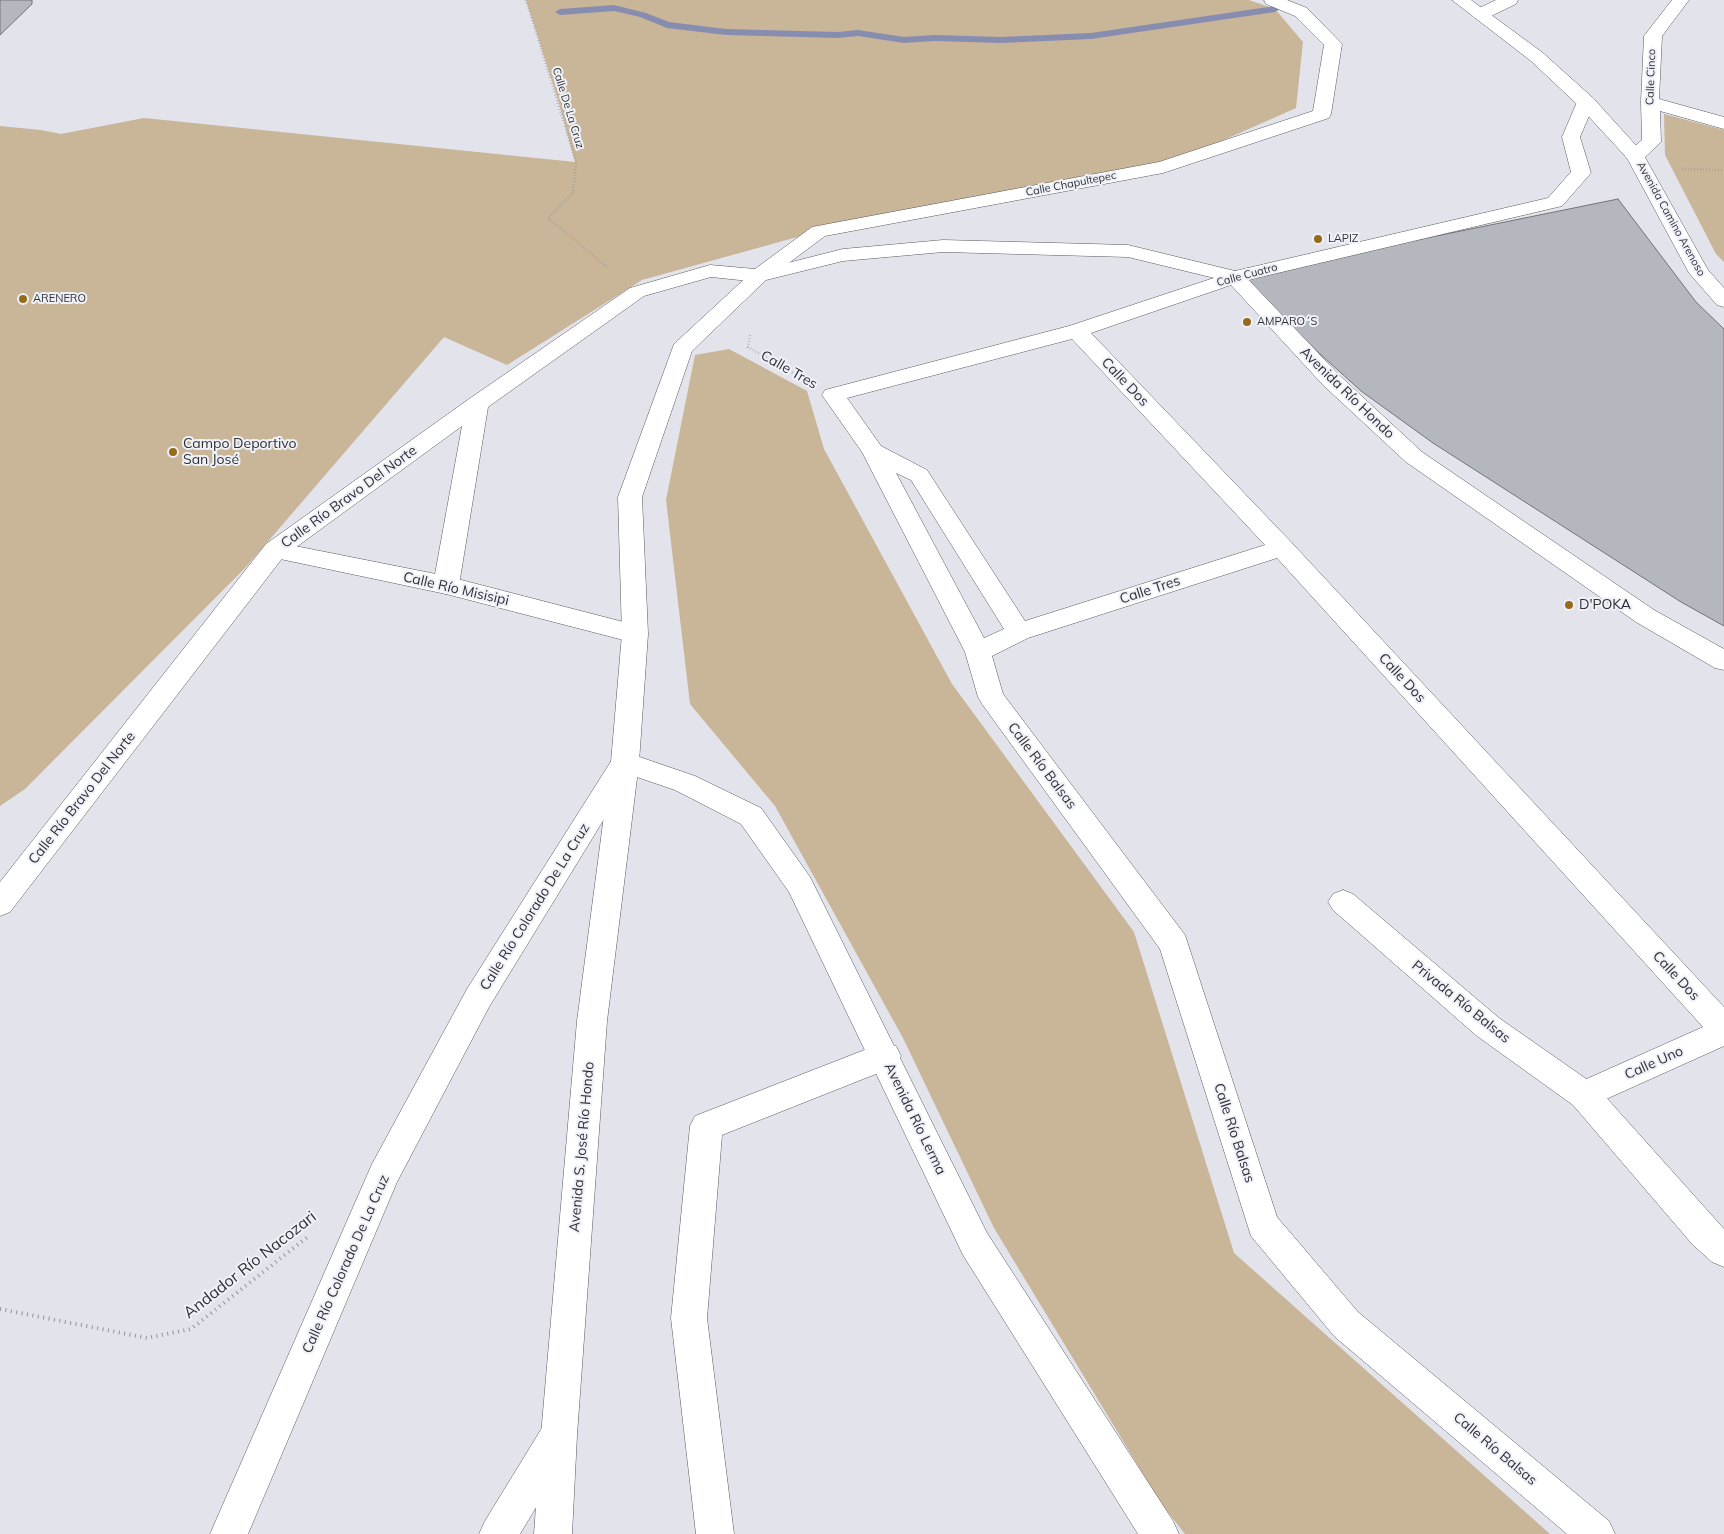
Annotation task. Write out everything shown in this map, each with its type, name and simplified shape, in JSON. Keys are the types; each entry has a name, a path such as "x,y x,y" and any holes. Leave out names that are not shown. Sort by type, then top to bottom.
{"street":[{"name":"Calle Chapultepec","path":"759,276 819,231 1164,167 1322,114 1332,44 1302,12 1272,0"},
{"name":"Avenida Camino Arenoso","path":"1460,0 1537,57 1586,102 1636,156 1699,273 1724,301"},
{"path":"1481,14 1510,0"},
{"name":"Calle Cinco","path":"1636,156 1652,142 1650,102 1653,36 1681,0"},
{"name":"Calle Cuatro","path":"833,395 1077,331 1234,277 1555,202 1581,173 1571,137 1586,102"},
{"path":"1650,102 1724,123"},
{"path":"759,276 843,255 942,246 1128,252 1234,277"},
{"name":"Calle Río Bravo Del Norte","path":"0,904 275,550 477,404 637,292 710,271 759,276"},
{"name":"Calle Río Colorado De La Cruz","path":"229,1534 384,1175 478,998 625,762 635,634 630,497 682,349 759,276"},
{"name":"Avenida Río Hondo","path":"1234,277 1331,380 1414,456 1645,616 1724,661"},
{"name":"Calle Dos","path":"1077,331 1282,548 1724,1028"},
{"name":"Calle Tres","path":"833,395 873,451 978,652 1019,632 1282,548"},
{"path":"446,585 477,404"},
{"name":"Calle Tres","path":"873,451 919,475 1019,632"},
{"name":"Calle Río Misisipi","path":"275,550 446,585 635,634"},
{"name":"Calle Río Balsas","path":"978,652 991,697 1174,944 1263,1225 1346,1324 1596,1534"},
{"name":"Avenida Río Lerma","path":"625,762 685,783 751,816 800,885 975,1244 1160,1534"},
{"name":"Avenida S. José Río Hondo","path":"553,1534 559,1435 592,1021 625,762"},
{"name":"Privada Río Balsas","path":"1343,902 1488,1027 1584,1094"},
{"name":"Calle Uno","path":"1584,1094 1724,1032"},
{"path":"715,1534 688,1318 706,1126 885,1056"},
{"path":"1584,1094 1705,1234 1724,1251"},
{"path":"498,1534 559,1435"}],"path":[{"name":"Calle De La Cruz","path":"526,0 576,162 573,193 548,218 637,292"},
{"path":"1675,169 1724,170"},
{"name":"Calle Tres","path":"759,276 748,347 833,395"},
{"name":"Andador Río Nacozari","path":"0,1309 147,1338 191,1329 315,1231"}],"shaded area":[{"path":"526,0 1249,0 1275,9 1303,42 1296,108 1163,167 819,231 642,280 507,365 444,337 246,567 25,789 0,806 0,126 61,134 144,118 575,162 558,100"},
{"path":"1664,114 1724,130 1724,262 1716,254 1665,155"},
{"path":"729,349 807,391 824,449 952,684 1134,932 1234,1253 1550,1534 1185,1534 1160,1502 994,1228 903,1038 775,806 690,704 666,500 695,355"}],"building":[{"path":"0,0 32,0 32,4 0,35"},
{"path":"1618,199 1696,302 1724,329 1724,626 1681,602 1433,443 1361,391 1235,277"}],"waterway":[{"path":"560,12 614,8 643,15 667,25 726,32 838,35 858,33 904,40 935,38 1001,40 1091,36 1275,9"}],"place":[{"name":"LAPIZ","path":"1318,239"},
{"name":"ARENERO","path":"23,299"},
{"name":"AMPARO´S","path":"1247,322"},
{"name":"Campo Deportivo San José","path":"173,452"},
{"name":"D'POKA","path":"1569,605"}]}
